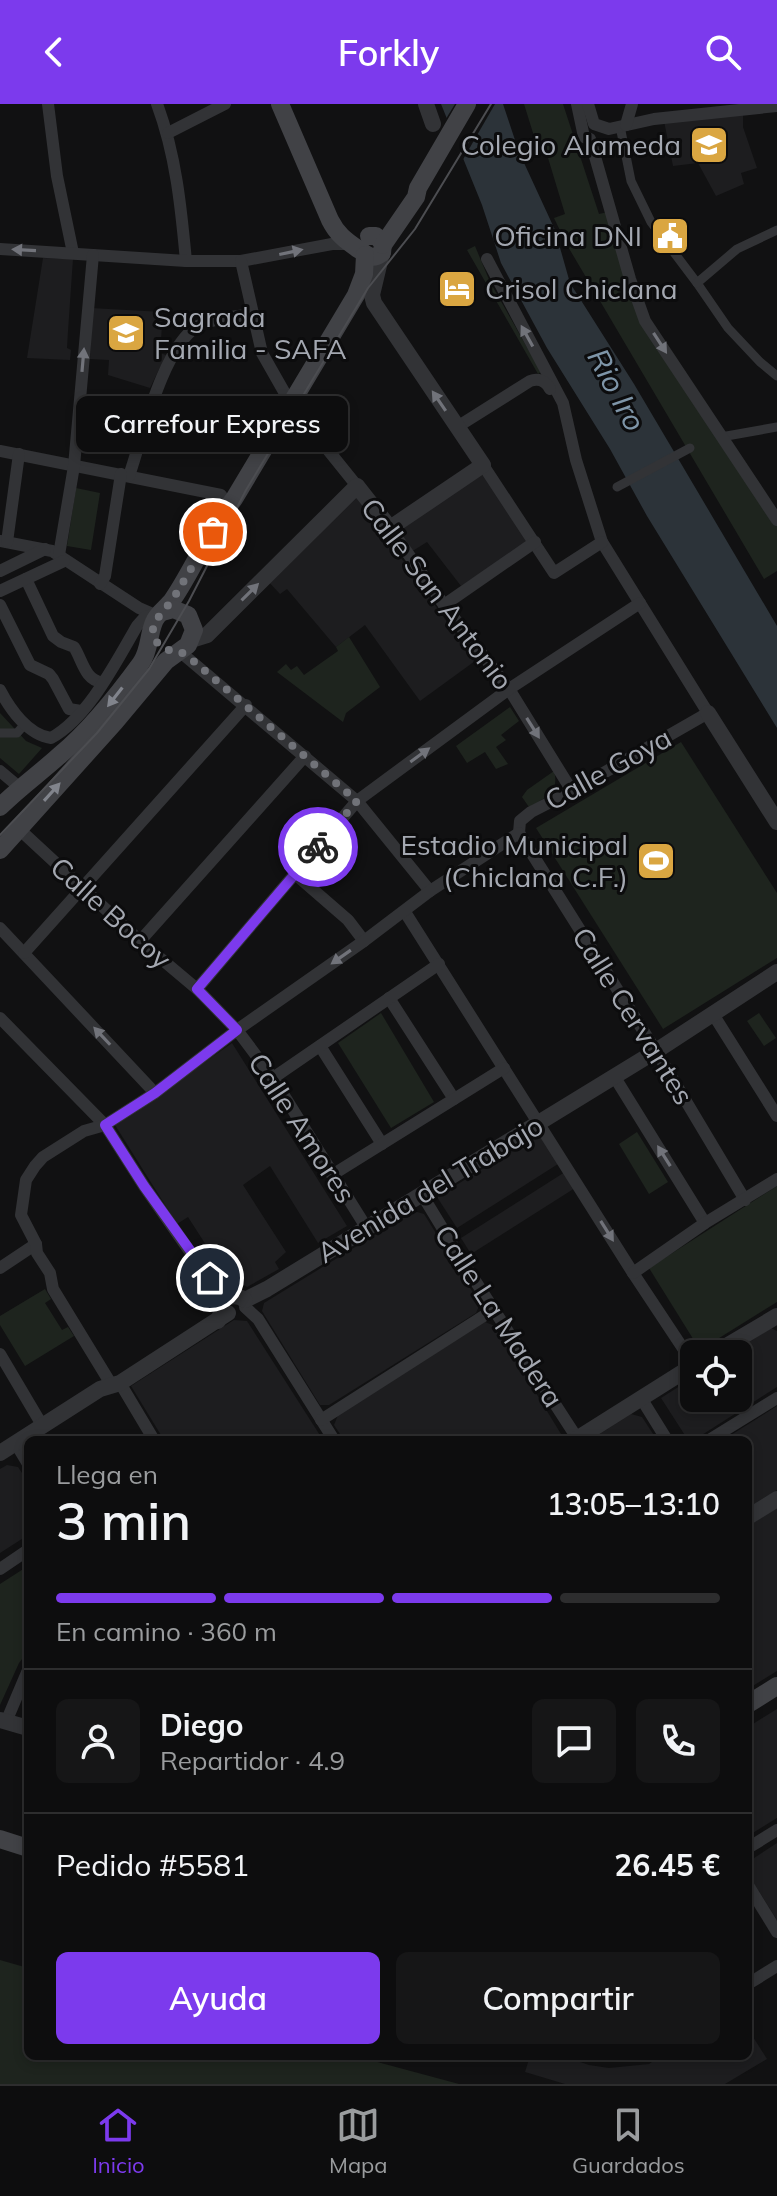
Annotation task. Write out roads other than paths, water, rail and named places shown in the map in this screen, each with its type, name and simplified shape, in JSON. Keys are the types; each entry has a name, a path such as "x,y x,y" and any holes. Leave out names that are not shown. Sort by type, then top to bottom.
{"main road":[{"path":"280,104 329,214 345,231 368,246"},
{"path":"0,807 93,724 145,656 156,618 173,599 200,556 350,305 364,274 368,246 395,216 410,193 420,185 467,104"},
{"path":"0,850 166,661 185,645 194,630 188,615 173,609 156,618"},
{"path":"156,618 155,640 158,644 167,650 185,645"},
{"path":"752,1702 777,1686"},
{"path":"752,1714 777,1698"},
{"path":"0,1829 24,1836"},
{"path":"0,1839 24,1847"}],"street":[{"path":"48,104 57,176 73,253"},
{"path":"157,104 168,133 176,171 186,261"},
{"path":"168,133 225,104"},
{"path":"426,104 433,124"},
{"path":"577,104 591,130"},
{"path":"588,104 591,130 630,279 645,321 776,517"},
{"path":"632,104 623,126 631,181 651,222 728,328 777,376"},
{"path":"591,130 654,119 777,106"},
{"path":"697,283 737,249 777,230"},
{"path":"0,249 186,261 241,261 332,244 368,246 374,303 554,573 602,542"},
{"path":"62,558 74,466 93,255"},
{"path":"487,259 563,403 576,460 602,542 777,822"},
{"name":"Calle San Antonio","path":"241,261 262,353 291,404 390,528 509,689 572,791"},
{"path":"100,584 105,576 125,475 163,374 190,331 202,324 252,314"},
{"path":"457,427 536,379 548,385 568,424"},
{"path":"721,437 777,427"},
{"path":"617,487 690,448"},
{"path":"0,451 221,495 226,508"},
{"path":"19,454 3,542 45,549 156,618"},
{"path":"390,528 483,465"},
{"path":"357,486 207,635 185,645 246,705 357,801 430,891"},
{"path":"444,605 535,542"},
{"path":"0,571 45,549"},
{"path":"0,591 62,558"},
{"path":"26,579 53,636 74,647 89,677 95,682 102,682"},
{"path":"197,989 357,801 509,689 640,603"},
{"path":"0,605 30,665 49,674 66,707 81,711"},
{"path":"0,690 25,724 41,737 51,738 72,723 137,626 145,617 156,618"},
{"path":"24,953 246,705"},
{"name":"Calle Goya","path":"151,1436 53,1289 50,1273 37,1253 36,1244 21,1215 26,1180 35,1166 43,1157 84,1131 105,1125 155,1093 430,891 519,833 520,821 531,812 708,713"},
{"path":"0,733 17,733 25,724"},
{"path":"140,941 305,756"},
{"path":"0,771 19,787"},
{"name":"Calle Bocoy","path":"19,829 140,941 197,989 237,1030"},
{"name":"Calle Cervantes","path":"519,833 745,1200"},
{"path":"295,874 348,920 364,941"},
{"path":"405,912 680,1344"},
{"path":"0,928 155,1093"},
{"path":"273,1078 439,964"},
{"name":"Avenida del Trabajo","path":"245,1304 656,1051 777,972"},
{"path":"389,998 454,1099"},
{"path":"713,1014 777,1116"},
{"path":"0,1018 105,1125 198,1263 224,1310"},
{"name":"Calle Amores","path":"237,1030 273,1078 366,1227"},
{"path":"320,1046 382,1144"},
{"path":"332,1175 504,1068"},
{"path":"614,1076 705,1223"},
{"path":"633,1273 705,1223 777,1179"},
{"name":"Calle La Madera","path":"421,1193 574,1436"},
{"path":"0,1268 36,1244"},
{"path":"27,1436 116,1384 224,1310 235,1296 258,1319 331,1436"},
{"path":"321,1420 493,1310"},
{"path":"737,1340 777,1316"},
{"path":"0,1354 42,1425"},
{"path":"581,1436 680,1374"},
{"path":"641,1398 665,1436"},
{"path":"715,1436 777,1398"},
{"path":"0,1453 24,1438"},
{"path":"16,1444 24,1457"},
{"path":"752,1515 777,1499"},
{"path":"0,1569 24,1553"},
{"path":"24,1678 3,1721 24,1727"},
{"path":"752,1846 777,1830"},
{"path":"752,1891 777,1932"},
{"path":"752,1982 777,1966"}],"water":[{"name":"Rio Iro","path":"441,104 503,104 519,152 555,230 570,283 634,384 777,626 777,728 547,348 501,263 482,205"}],"tram line":[{"path":"0,835 97,733 149,669 189,601 246,490 368,288 415,229 491,104"}],"place":[{"name":"Colegio Alameda","path":"709,145"},
{"name":"Oficina DNI","path":"670,236"},
{"name":"Crisol Chiclana","path":"457,289"},
{"name":"Sagrada Familia - SAFA","path":"126,333"},
{"name":"Carrefour Express","path":"213,532"},
{"name":"Estadio Municipal (Chiclana C.F.)","path":"656,861"}]}
